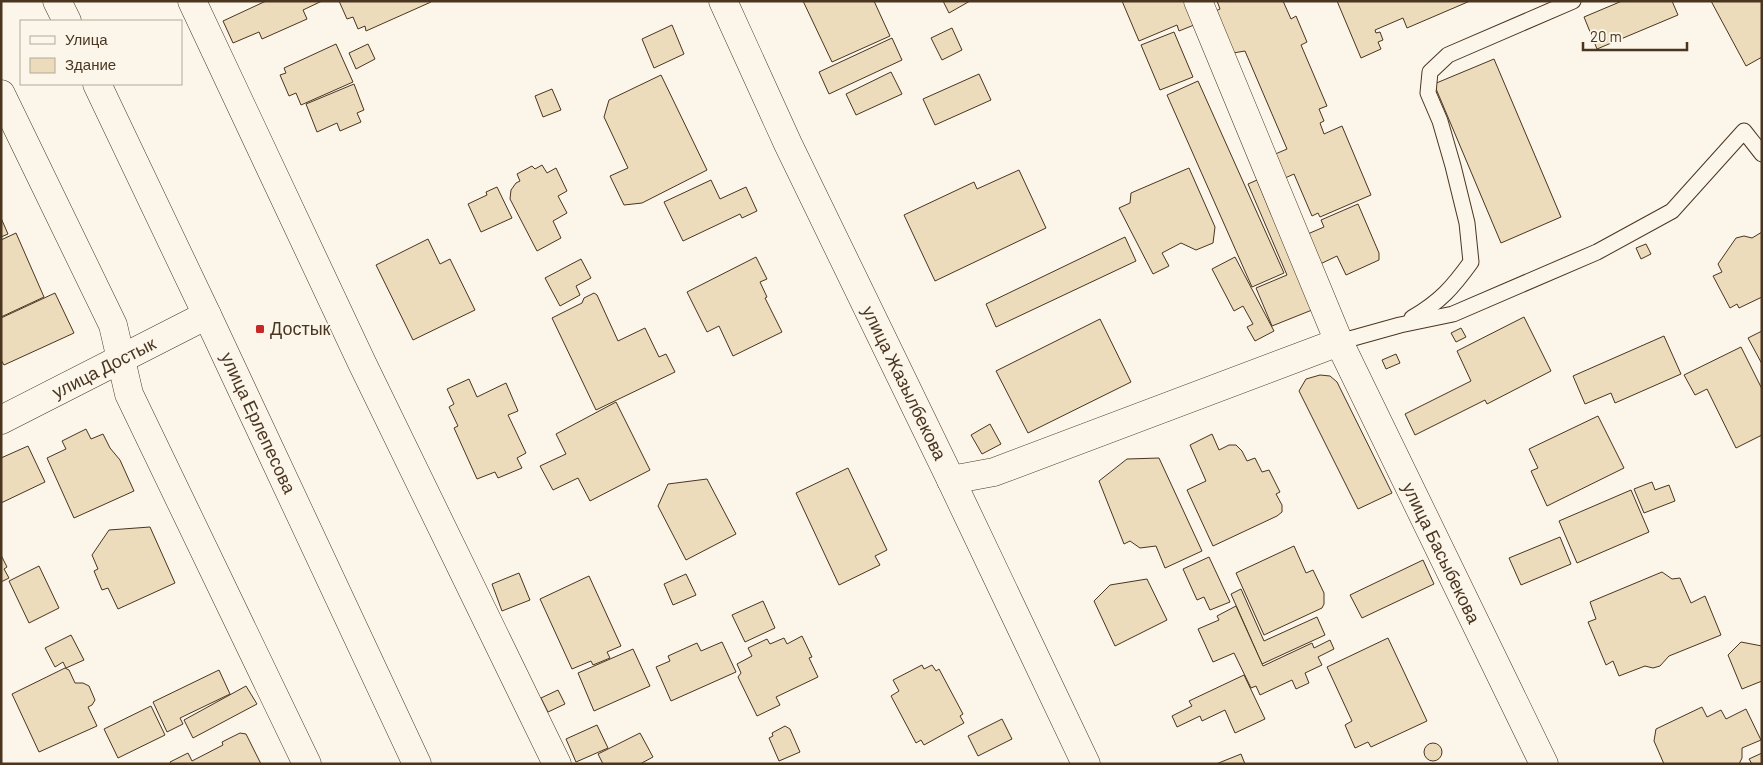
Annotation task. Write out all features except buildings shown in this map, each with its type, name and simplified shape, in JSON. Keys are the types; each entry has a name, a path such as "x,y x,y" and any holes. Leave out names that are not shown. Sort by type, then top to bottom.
{"street":[{"path":"57,1 66,20"},
{"path":"192,1 366,372 557,764"},
{"name":"улица Жазылбекова","path":"723,1 788,144 952,480 1086,764"},
{"name":"улица Басыбекова","path":"1198,1 1339,342 1544,764"},
{"name":"улица Ерлепесова","path":"97,85 417,764"},
{"path":"1,94 113,325 129,394 307,764"},
{"name":"улица Достык","path":"1,420 207,315"},
{"path":"952,480 994,472 1339,342"}],"lane":[{"path":"1400,325 1430,308 1452,287 1471,262 1467,223 1453,166 1440,121 1428,93 1430,72 1448,55 1573,1"},
{"path":"1339,342 1400,325 1453,314 1597,252 1672,211 1744,131 1762,154"}],"place":[{"name":"Достык","path":"260,329"}]}
